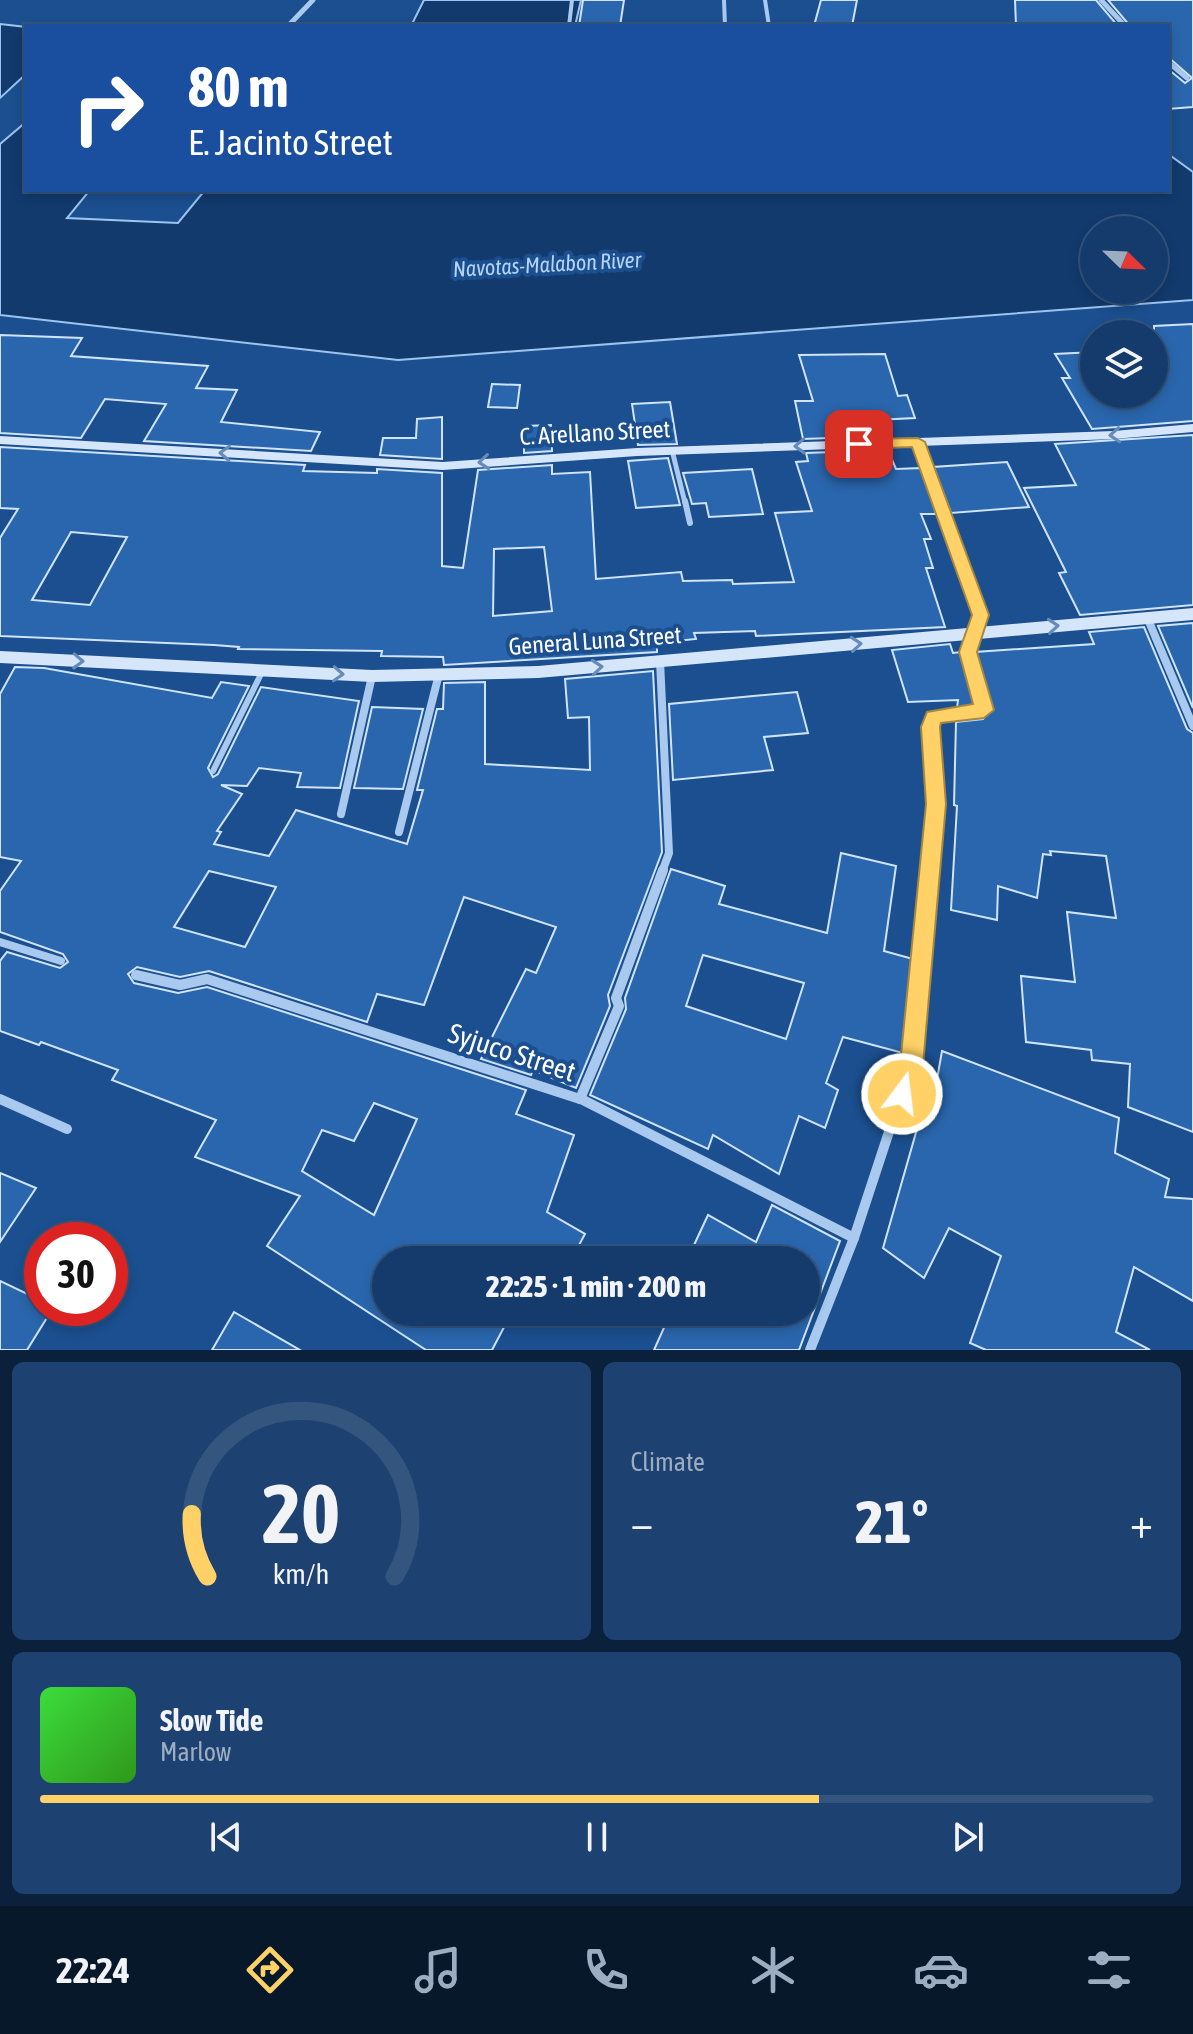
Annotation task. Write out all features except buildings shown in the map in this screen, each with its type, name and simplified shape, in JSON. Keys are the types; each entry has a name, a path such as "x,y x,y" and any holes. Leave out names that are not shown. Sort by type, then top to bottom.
{"main road":[{"name":"C. Arellano Street","path":"0,440 443,466 672,450 1114,435 1193,428"},
{"name":"General Luna Street","path":"2,660 372,676 538,672 1193,614"}],"street":[{"path":"290,24 313,0"},
{"path":"1101,0 1123,24"},
{"path":"1170,64 1187,78"},
{"path":"810,1350 854,1238 911,1065 936,804 930,727 933,717 984,710 968,652 980,615 918,442"},
{"path":"1147,617 1193,726"},
{"path":"580,1099 619,1006 616,998 669,853 660,661"},
{"path":"399,832 439,674"},
{"path":"341,814 372,676"},
{"name":"Syjuco Street","path":"136,975 180,985 207,979 580,1099 854,1238"},
{"path":"0,1099 67,1129"}],"lane":[{"path":"569,24 572,0"},
{"path":"724,0 725,24"},
{"path":"765,0 769,24"},
{"path":"672,450 690,523"},
{"path":"213,771 263,670"},
{"path":"0,942 61,961"}],"water":[{"path":"424,0 581,0 575,24 412,24"},
{"path":"0,24 24,27 24,76 0,98"},
{"name":"Navotas-Malabon River","path":"24,124 24,192 88,192 67,218 178,223 203,192 1170,192 1170,155 1193,172 1193,300 1168,302 1168,216 1080,216 1080,304 1140,304 398,360 0,315 0,144"}],"route":[{"path":"859,444 918,442 980,615 968,652 984,710 980,713 933,717 930,727 936,804 911,1065 902,1094"}]}
